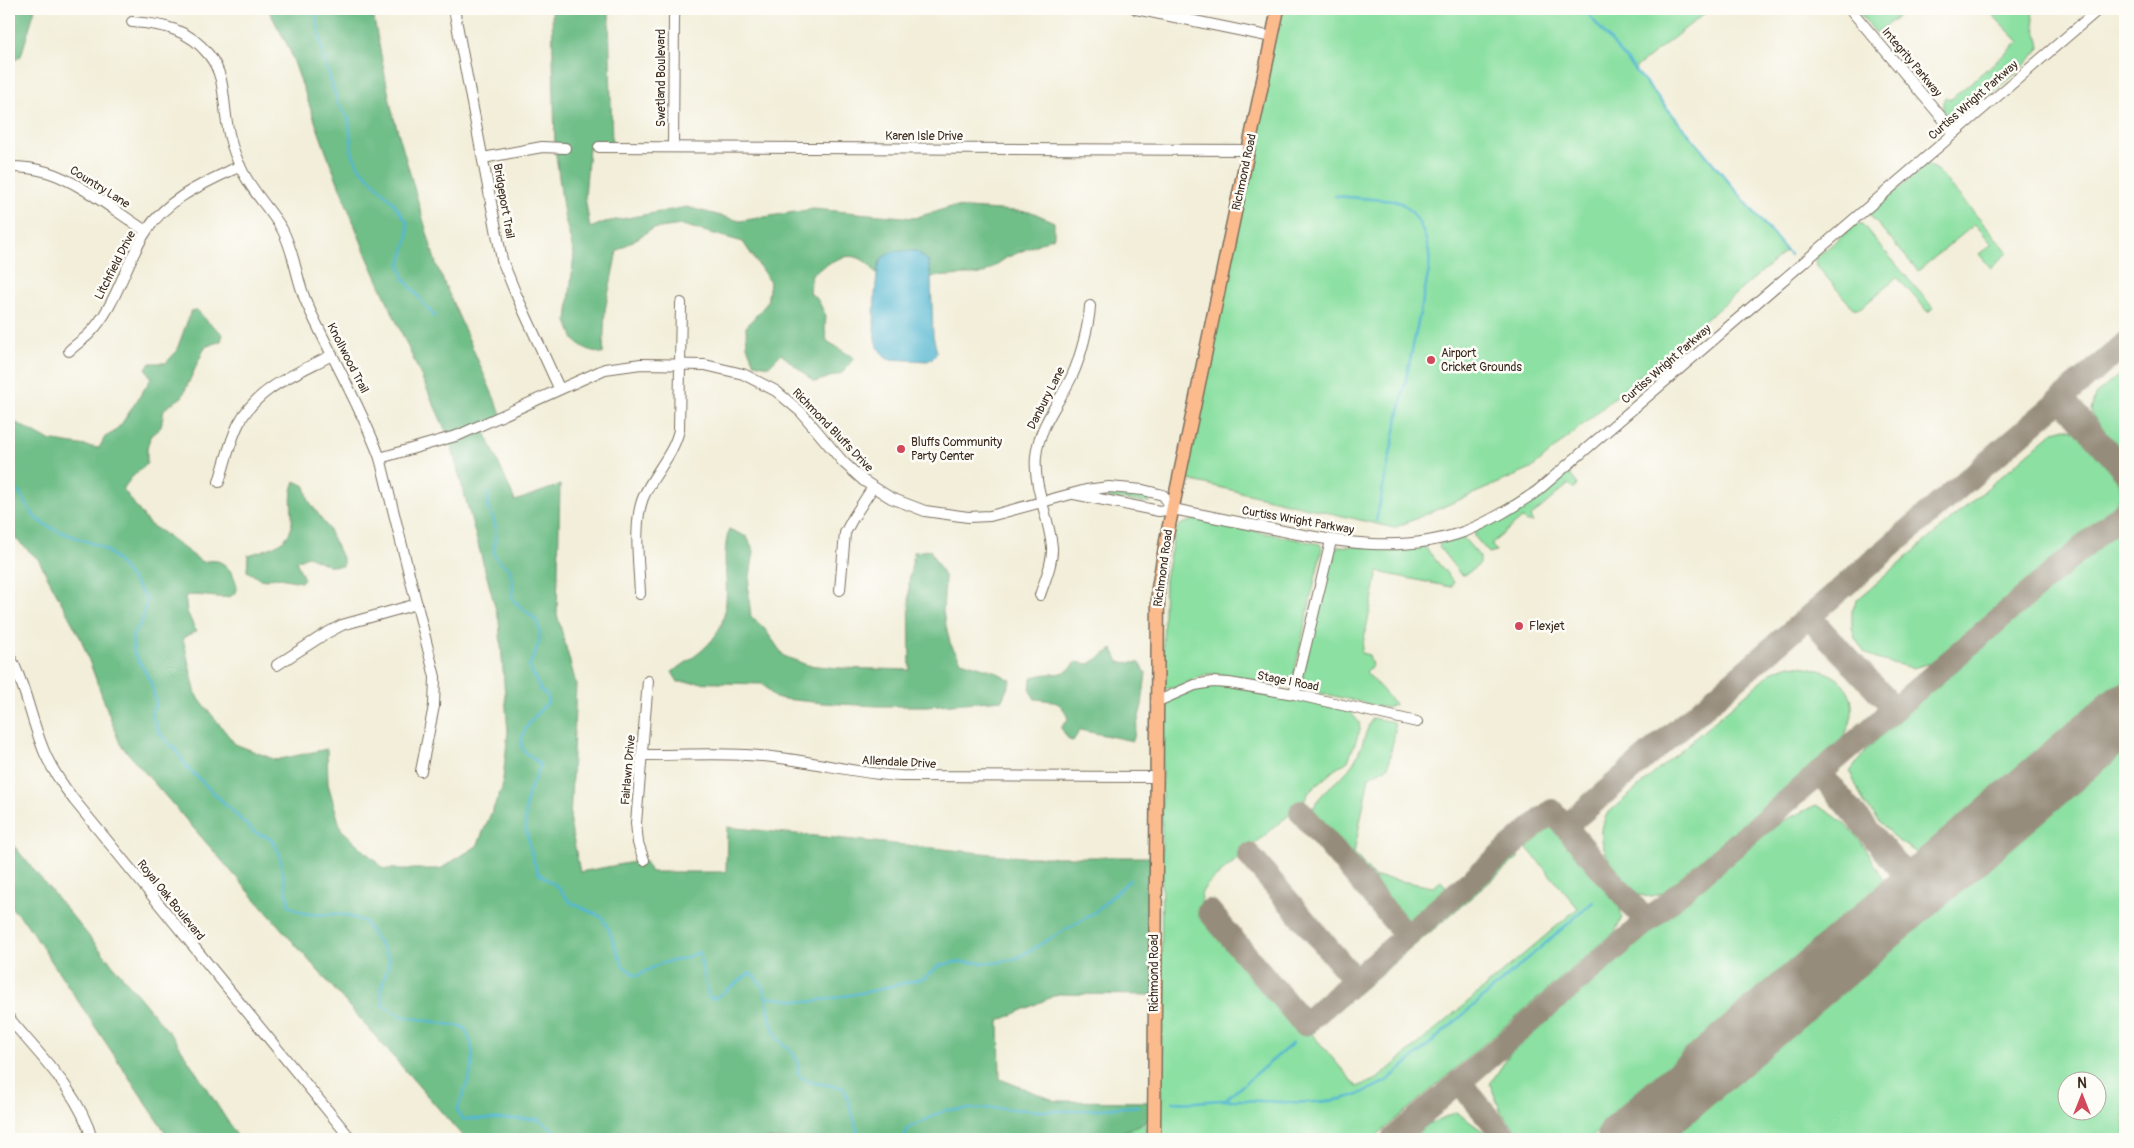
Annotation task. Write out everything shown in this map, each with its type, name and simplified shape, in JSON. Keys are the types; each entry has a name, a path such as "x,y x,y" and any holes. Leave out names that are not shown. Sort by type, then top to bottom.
{"main road":[{"name":"Richmond Road","path":"1154,1139 1158,588 1161,562 1278,9"}],"street":[{"name":"Bridgeport Trail","path":"454,9 502,260 559,388"},
{"name":"Swetland Boulevard","path":"673,147 675,9"},
{"path":"1136,9 1272,37"},
{"name":"Integrity Parkway","path":"1850,9 1954,132"},
{"name":"Curtiss Wright Parkway","path":"1074,494 1159,511 1173,509 1331,541 1383,545 1428,541 1464,532 1493,520 1536,492 2099,9"},
{"name":"Knollwood Trail","path":"132,22 163,25 179,30 196,41 210,56 221,80 229,134 240,166 285,236 303,295 362,413 380,458 433,665 436,687 433,715 421,772"},
{"path":"483,158 542,147 565,148"},
{"name":"Karen Isle Drive","path":"599,147 1248,150"},
{"name":"Litchfield Drive","path":"68,350 90,334 100,319 146,231 162,212 181,196 240,166"},
{"name":"Country Lane","path":"9,167 34,169 59,177 146,231"},
{"path":"640,594 639,513 648,487 677,439 681,414 681,303"},
{"name":"Danbury Lane","path":"1040,595 1052,553 1051,539 1036,467 1038,445 1050,415 1075,370 1090,306"},
{"path":"219,482 239,424 254,402 280,382 332,355"},
{"name":"Richmond Bluffs Drive","path":"380,458 459,434 605,369 641,364 705,365 729,370 756,380 776,391 800,412 843,462 873,487 906,505 926,512 955,516 990,516 1086,490 1109,487 1143,490 1163,495 1173,509"},
{"path":"840,590 845,533 852,518 873,487"},
{"path":"1294,694 1331,541"},
{"path":"277,665 342,625 417,604"},
{"name":"Royal Oak Boulevard","path":"9,655 27,697 42,747 56,776 351,1139"},
{"name":"Fairlawn Drive","path":"644,860 638,843 636,823 648,681"},
{"name":"Stage I Road","path":"1156,702 1196,685 1212,682 1294,694 1417,722"},
{"name":"Allendale Drive","path":"642,755 763,756 862,773 901,776 1156,776"},
{"path":"9,1018 66,1087 84,1117 92,1139"}],"green space":[{"path":"9,9 35,9 21,56 9,64"},
{"path":"268,9 372,9 392,111 436,264 502,416 482,425 515,501 560,485 557,614 576,684 570,823 580,872 644,860 651,872 726,872 727,827 1021,857 1155,857 1154,995 1058,994 999,1021 1000,1079 1056,1101 1154,1102 1154,1118 1107,1139 465,1139 120,744 81,639 38,559 9,533 9,419 48,440 99,448 105,437 114,432 122,423 151,379 146,368 150,363 166,363 176,352 191,311 197,310 223,334 221,341 205,347 182,397 164,409 161,427 150,437 147,449 147,464 132,477 123,489 149,524 202,562 217,561 222,563 230,571 236,582 235,593 228,597 185,596 187,612 196,631 183,638 196,695 235,744 276,760 327,749 328,784 341,829 384,869 440,869 477,846 502,788 508,732 499,621 449,438 366,254 326,152 289,48"},
{"path":"552,9 609,9 612,147 589,148 585,197 590,228 605,222 687,207 740,221 813,209 914,218 951,207 1032,212 1054,222 1054,237 1006,258 983,274 931,277 928,261 880,261 878,276 870,266 855,257 839,259 821,268 812,274 809,292 818,300 826,316 825,329 827,341 854,358 842,373 815,382 781,354 769,366 754,363 747,346 746,327 767,303 770,282 743,242 682,225 652,229 617,251 605,310 603,354 586,349 574,340 567,321 574,254 564,215 555,147"},
{"name":"Airport Cricket Grounds","path":"1278,9 1710,9 1634,69 1786,251 1531,469 1394,528 1180,478"},
{"path":"1856,9 1908,9 1876,33"},
{"path":"1987,9 2032,9 2040,48 2019,71 1958,121 1950,121 1943,109 1945,97 1951,99 2019,42"},
{"path":"1927,164 1938,171 2008,252 1991,268 1979,254 1992,244 1975,224 1918,271 1869,214"},
{"path":"1857,223 1862,224 1933,308 1928,312 1897,277 1861,308 1853,308 1817,266 1816,258"},
{"path":"2125,370 2125,456 2097,423 2091,411 2095,395"},
{"path":"2065,428 2073,430 2085,441 2119,482 2121,493 2115,506 1931,663 1913,668 1876,659 1864,652 1855,638 1852,628 1852,611 1857,600 2054,431"},
{"path":"1567,471 1577,483 1576,487 1573,488 1569,484 1530,517 1533,522 1527,522 1522,518 1491,544 1496,551 1489,553 1475,537 1475,531"},
{"path":"295,481 305,486 309,501 328,528 343,560 343,566 330,566 308,556 296,561 304,579 301,582 274,577 267,580 260,579 247,571 248,555 260,552 279,543 288,535 292,523 291,500"},
{"path":"1104,492 1150,497 1152,500 1149,503 1100,497 1090,493"},
{"path":"1195,519 1320,544 1322,548 1294,674 1286,684 1282,686 1234,676 1208,674 1174,688 1164,688 1162,679 1165,578 1175,531 1180,525"},
{"path":"2125,524 2125,684 1924,857 1895,839 1864,803 1850,772 1867,749 1900,719"},
{"path":"729,529 747,537 754,551 748,589 751,617 764,628 784,656 807,665 910,670 909,581 914,552 930,550 945,578 943,612 950,643 961,661 994,671 1011,680 1002,700 926,706 823,703 775,698 763,684 678,682 672,672 699,653 716,635 725,612 725,554"},
{"path":"1461,535 1480,557 1480,564 1465,575 1460,574 1439,547 1441,541"},
{"path":"1338,546 1399,548 1424,546 1454,582 1451,587 1378,572 1361,653 1369,655 1372,666 1366,672 1395,704 1387,708 1312,691 1305,684 1302,673 1334,551"},
{"path":"1113,649 1119,662 1140,663 1146,673 1142,705 1133,741 1080,730 1073,741 1069,740 1061,728 1068,719 1063,708 1052,701 1035,699 1030,691 1031,679 1037,676 1065,672 1076,662 1089,664"},
{"path":"1789,665 1825,672 1835,677 1848,690 1851,699 1852,716 1850,724 1841,740 1662,893 1649,897 1638,893 1630,887 1618,872 1604,849 1602,833 1607,814 1773,671"},
{"path":"1213,685 1242,688 1349,711 1359,722 1360,730 1348,761 1334,770 1309,792 1303,803 1210,882 1203,890 1201,897 1206,915 1304,1026 1312,1023 1317,1029 1312,1034 1357,1087 1377,1079 1578,908 1527,848 1529,837 1544,823 1553,828 1619,906 1622,917 1615,932 1373,1139 1161,1139 1162,714 1176,697"},
{"path":"1372,718 1394,722 1395,731 1388,767 1369,777 1354,853 1375,878 1380,877 1433,887 1441,881 1452,893 1432,911 1418,918 1402,918 1393,913 1311,818 1320,797 1344,775 1353,763"},
{"path":"2125,738 2125,1139 1657,1139"},
{"path":"1816,805 1829,812 1850,829 1866,849 1887,886 1590,1139 1524,1139 1501,1112 1490,1084 1511,1052 1691,893 1783,821"},
{"path":"9,840 176,1041 239,1139 170,1139 26,923 9,905"},
{"path":"1511,853 1519,857 1322,1022 1321,1019 1324,1012"},
{"path":"1456,1112 1484,1132 1490,1139 1408,1139 1425,1126"},
{"path":"1146,1122 1145,1139 1107,1139"}],"water":[{"path":"895,251 917,251 928,261 931,277 933,336 937,352 928,361 887,359 876,343 874,316 878,268 883,258"}],"waterway":[{"path":"315,9 323,56 338,103 349,120 352,153 359,167 392,201 407,222 408,237 400,265 404,279 435,317"},
{"path":"1589,15 1790,255"},
{"path":"1335,196 1395,201 1403,205 1417,220 1426,240 1428,250 1429,270 1376,521"},
{"path":"9,483 18,491 33,515 44,524 107,550 147,599 142,621 132,637 134,653 151,682 156,703 151,713 160,734 175,749 187,767 254,832 271,839 279,852 289,905 306,914 340,914 364,921 390,959 381,990 383,1005 401,1016 464,1027 469,1038 473,1059 469,1078 457,1110 462,1119 537,1119 550,1127 560,1139"},
{"path":"489,493 487,507 494,519 495,525 494,555 510,569 513,583 512,598 533,617 537,623 540,635 535,654 529,666 541,691 547,695 548,702 528,726 522,740 525,752 540,765 528,795 525,814 529,844 538,873 558,887 570,902 602,917 623,966 637,976 659,964 685,958 700,952 708,996 712,999 727,991 750,973 763,988 774,1031 783,1044 796,1057 798,1075 810,1082 844,1088 860,1139"},
{"path":"766,997 810,1002 872,991 925,978 939,966 954,962 996,963 1017,958 1094,913 1130,880"},
{"path":"1173,1102 1226,1100 1331,1101 1370,1089 1388,1080 1593,902"},
{"path":"1225,1100 1293,1043"},
{"path":"902,1139 909,1128 946,1110 997,1108 1072,1111 1139,1106"}],"taxiway":[{"path":"1566,826 2125,344"},
{"path":"2062,399 2125,471"},
{"path":"1393,1139 2125,511"},
{"path":"1809,617 1894,708"},
{"path":"1819,772 1918,890"},
{"path":"1209,911 1304,1024 1552,811 1646,921"},
{"path":"1301,812 1407,936"},
{"path":"1249,855 1355,980"},
{"path":"1459,1082 1507,1139"}],"runway":[{"path":"1627,1139 2125,713"}],"place":[{"name":"Airport Cricket Grounds","path":"1431,360"},
{"name":"Bluffs Community Party Center","path":"901,449"},
{"name":"Flexjet","path":"1519,626"}]}
